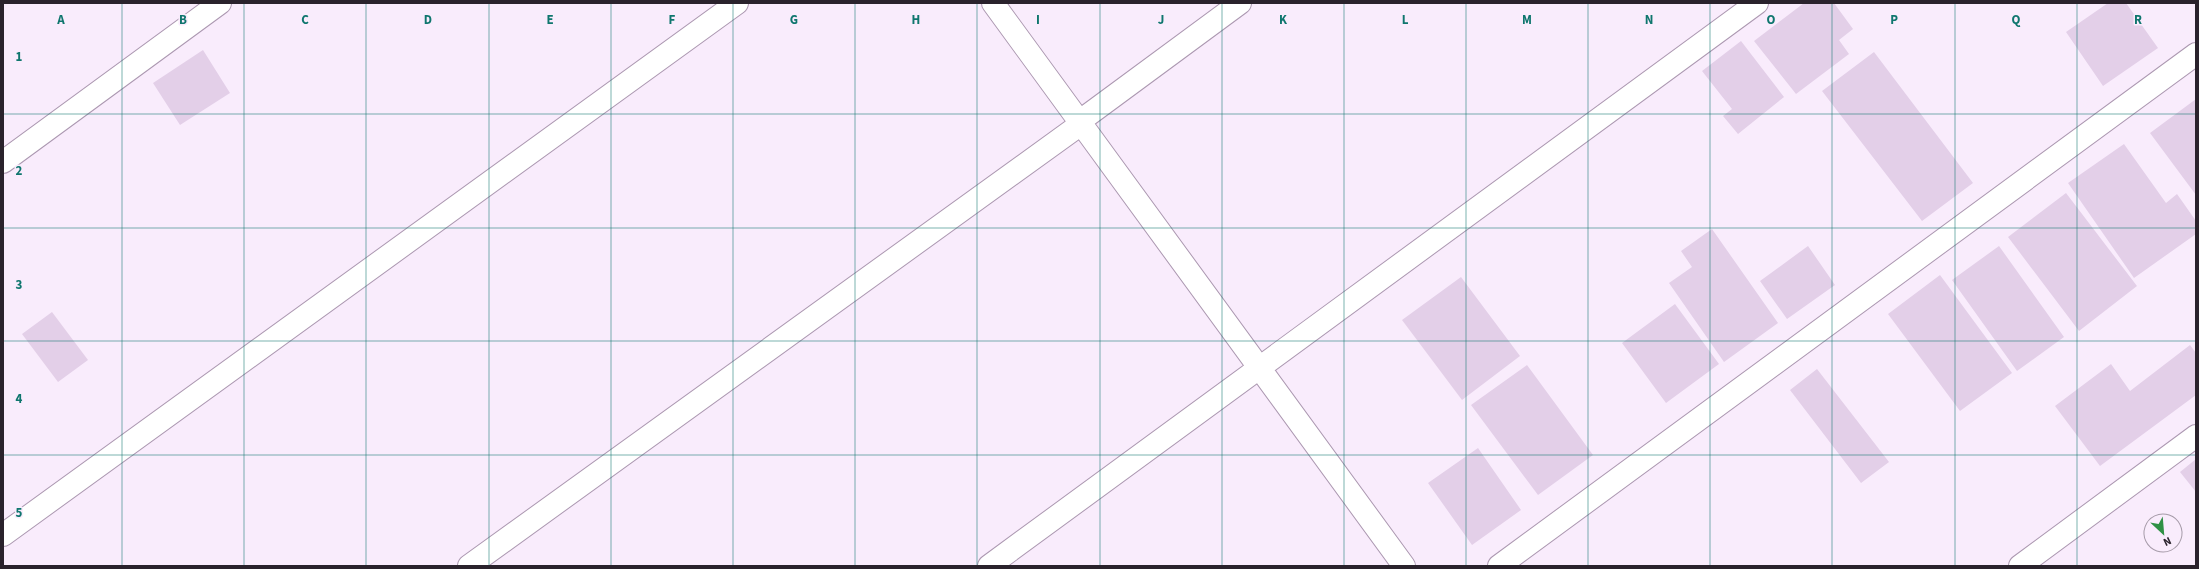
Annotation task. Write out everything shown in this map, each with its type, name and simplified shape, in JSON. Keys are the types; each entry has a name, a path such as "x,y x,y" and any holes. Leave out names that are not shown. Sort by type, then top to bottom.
{"street":[{"path":"3,162 220,3"},
{"path":"3,535 737,3"},
{"path":"993,3 1404,566"},
{"path":"469,566 1081,124 1080,121 1240,3"},
{"path":"989,566 1260,369 1757,3"},
{"path":"1499,566 2196,54"},
{"path":"2020,566 2196,436"}],"building":[{"path":"1804,3 1834,3 1853,29 1839,40 1849,54 1796,94 1754,41"},
{"path":"2108,3 2126,3 2158,48 2103,86 2066,32"},
{"path":"1741,41 1784,97 1738,134 1723,116 1732,109 1702,71"},
{"path":"203,50 230,93 180,125 153,83"},
{"path":"1874,52 1973,183 1922,221 1822,91"},
{"path":"2196,99 2196,195 2150,133"},
{"path":"2124,144 2166,203 2177,194 2196,221 2196,234 2134,278 2068,183"},
{"path":"2066,193 2137,286 2079,331 2008,237"},
{"path":"1712,229 1778,323 1724,362 1669,283 1692,267 1681,251"},
{"path":"1808,246 1835,285 1787,319 1760,281"},
{"path":"1999,246 2064,337 2017,371 1952,280"},
{"path":"1940,275 2012,373 1960,411 1888,314"},
{"path":"1461,277 1520,356 1462,400 1402,320"},
{"path":"1675,304 1719,364 1666,403 1622,343"},
{"path":"52,312 88,360 58,382 22,334"},
{"path":"2190,345 2196,353 2196,395 2100,466 2055,406 2111,364 2130,391"},
{"path":"1527,365 1593,455 1538,495 1471,405"},
{"path":"1817,369 1889,462 1861,483 1790,390"},
{"path":"1478,448 1521,510 1472,545 1428,483"},
{"path":"2196,459 2196,492 2180,472"}]}
